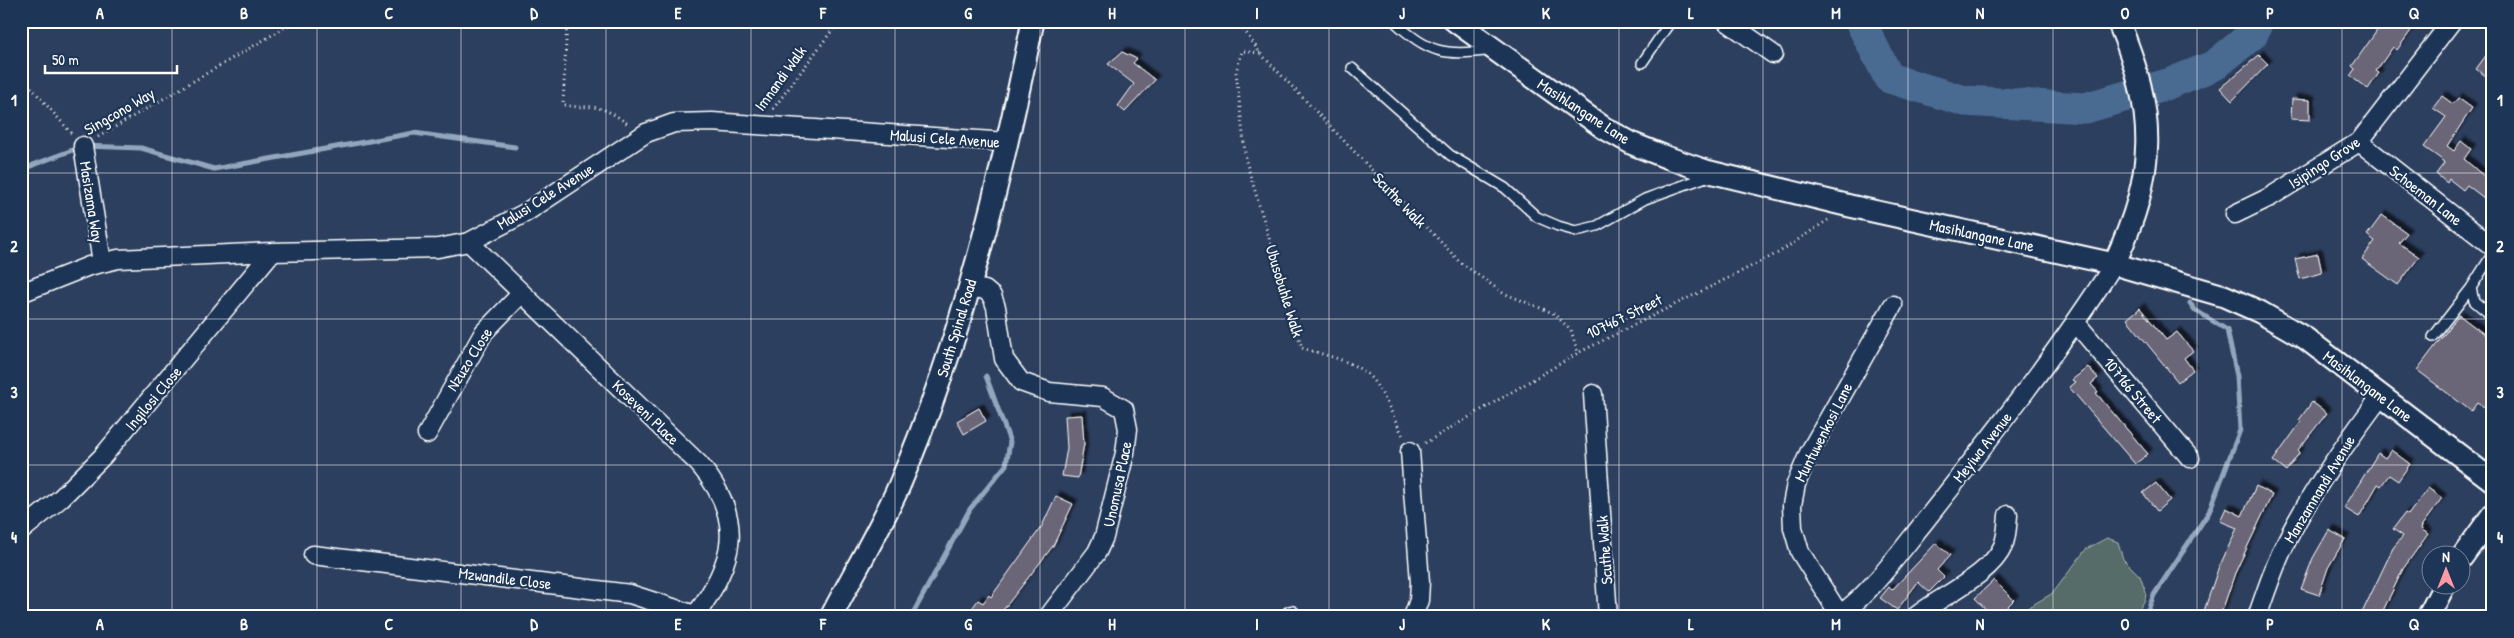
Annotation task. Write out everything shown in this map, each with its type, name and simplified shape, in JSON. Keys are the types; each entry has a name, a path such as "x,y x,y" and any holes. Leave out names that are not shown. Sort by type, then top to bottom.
{"street":[{"name":"South Spinal Road","path":"830,617 898,487 945,368 1008,142 1033,21"},
{"name":"Masihlangane Lane","path":"1455,21 1604,128 1641,147 1716,173 1850,206 2114,264 2195,286 2260,312 2305,338 2493,481"},
{"path":"1726,21 1773,54"},
{"path":"2114,264 2138,206 2147,140 2146,111 2140,81 2118,21"},
{"name":"Isipingo Grove","path":"2235,214 2270,197 2360,142 2452,21"},
{"name":"Malusi Cele Avenue","path":"21,293 102,262 272,252 438,248 468,242 525,213 642,135 674,123 712,122 1008,142"},
{"name":"Schoeman Lane","path":"2360,142 2493,248"},
{"name":"Masizama Way","path":"83,146 102,262"},
{"name":"Koseveni Place","path":"468,242 699,464 716,484 726,504 729,523 726,564 719,580 694,616"},
{"name":"Ingilosi Close","path":"21,532 61,498 103,456 272,252"},
{"name":"Meyiwa Avenue","path":"1838,616 1861,595 1896,557 2076,323 2114,264"},
{"name":"Unomusa Place","path":"969,287 985,290 992,296 996,307 1004,359 1021,382 1049,392 1103,398 1124,410 1127,419 1125,453 1104,537 1093,558 1048,617"},
{"name":"Nzuzo Close","path":"427,434 484,332 522,293"},
{"name":"Muntuwenkosi Lane","path":"1838,616 1800,552 1793,528 1792,504 1796,484 1809,453 1893,305"},
{"name":"107166 Street","path":"2076,323 2190,458"},
{"name":"Scuthe Walk","path":"1592,394 1608,617"},
{"name":"Manzamnandi Avenue","path":"2257,617 2285,544 2309,500 2340,451 2381,396"},
{"path":"1410,452 1420,582 1419,600 1413,617"},
{"path":"2469,546 2493,514"},
{"path":"1915,617 1984,570 1995,558 2002,548 2006,536 2008,515"},
{"name":"Mzwandile Close","path":"313,555 630,594 694,616"},
{"path":"2428,617 2439,596"}],"lane":[{"path":"1394,21 1413,40 1427,48 1463,54 1493,50"},
{"path":"1642,63 1671,21"},
{"path":"1352,68 1450,155 1506,188 1537,217 1558,226 1576,231 1597,226 1645,199 1716,173"},
{"path":"2433,337 2470,288 2493,253"},
{"path":"2470,288 2474,301 2493,317"}],"path":[{"name":"Singcono Way","path":"83,146 296,21"},
{"path":"567,21 563,104 569,107 598,108 618,116 642,135"},
{"name":"Imnandi Walk","path":"761,126 838,21"},
{"name":"Scuthe Walk","path":"1238,21 1260,53 1460,262 1503,293 1553,313 1570,330 1578,353"},
{"name":"Ubusobuhle Walk","path":"1260,53 1242,51 1236,72 1246,161 1302,348 1344,361 1367,374 1376,385 1410,452"},
{"name":"Masizama Way","path":"21,76 83,146"},
{"name":"107467 Street","path":"1410,452 1578,353 1778,253 1850,206"}],"green space":[{"path":"2107,538 2118,542 2123,559 2140,576 2146,593 2145,600 2134,617 2012,617 2053,593 2086,549"}],"building":[{"path":"2390,21 2418,21 2397,50 2393,47 2376,71 2379,73 2368,89 2350,76 2355,69 2352,66 2381,25 2385,28"},
{"path":"2493,46 2493,81 2476,69"},
{"path":"1122,52 1137,59 1133,63 1155,80 1125,112 1118,106 1134,84 1108,64"},
{"path":"2259,55 2268,64 2232,101 2220,88"},
{"path":"2442,96 2453,104 2458,98 2472,108 2447,146 2454,151 2461,141 2471,149 2464,159 2493,184 2493,205 2467,185 2463,190 2449,179 2447,183 2436,174 2445,162 2424,147 2446,117 2433,108"},
{"path":"2292,99 2310,100 2310,120 2291,119"},
{"path":"2382,215 2407,233 2399,243 2419,257 2398,285 2362,259 2375,241 2367,235"},
{"path":"2318,254 2322,273 2300,279 2295,259"},
{"path":"2140,308 2166,340 2177,332 2193,351 2184,358 2193,370 2178,382 2127,319"},
{"path":"2459,315 2493,341 2493,414 2477,403 2471,411 2417,370"},
{"path":"2088,367 2098,378 2091,384 2098,392 2096,393 2148,454 2135,464 2069,387 2075,382 2072,380"},
{"path":"2312,402 2327,413 2298,450 2300,452 2286,471 2273,461 2301,422 2299,420"},
{"path":"979,408 986,421 964,434 957,421"},
{"path":"1082,415 1084,444 1078,478 1062,476 1067,448 1065,416"},
{"path":"2391,450 2410,464 2398,481 2389,475 2381,486 2378,484 2359,517 2344,508 2378,453 2385,458"},
{"path":"2156,483 2170,500 2157,511 2143,493"},
{"path":"2256,486 2272,495 2235,573 2220,617 2202,617 2217,572 2237,528 2220,521 2226,508 2242,516"},
{"path":"2428,488 2442,498 2422,525 2421,529 2428,534 2403,569 2380,617 2360,617 2393,548 2403,536 2393,529 2405,513 2408,515"},
{"path":"1056,496 1073,504 1053,546 1000,614 1003,617 966,617 978,600 983,603 989,595 991,597 1042,526"},
{"path":"2329,530 2345,539 2328,568 2319,595 2301,589 2313,558"},
{"path":"1936,543 1950,555 1937,570 1944,577 1929,592 1918,582 1897,610 1880,598 1889,587 1892,590"},
{"path":"1994,580 2014,600 1997,617 1993,617 1975,598"}],"waterway":[{"path":"1860,21 1889,78 1965,101 2085,108 2168,84 2215,65 2253,34 2258,21"},
{"path":"21,173 33,165 83,146 141,148 214,169 414,133 515,147"},
{"path":"2145,617 2154,595 2209,512 2240,430 2237,376 2227,330 2195,310 2190,303"},
{"path":"911,617 970,509 1006,465 1010,442 986,376"}]}
